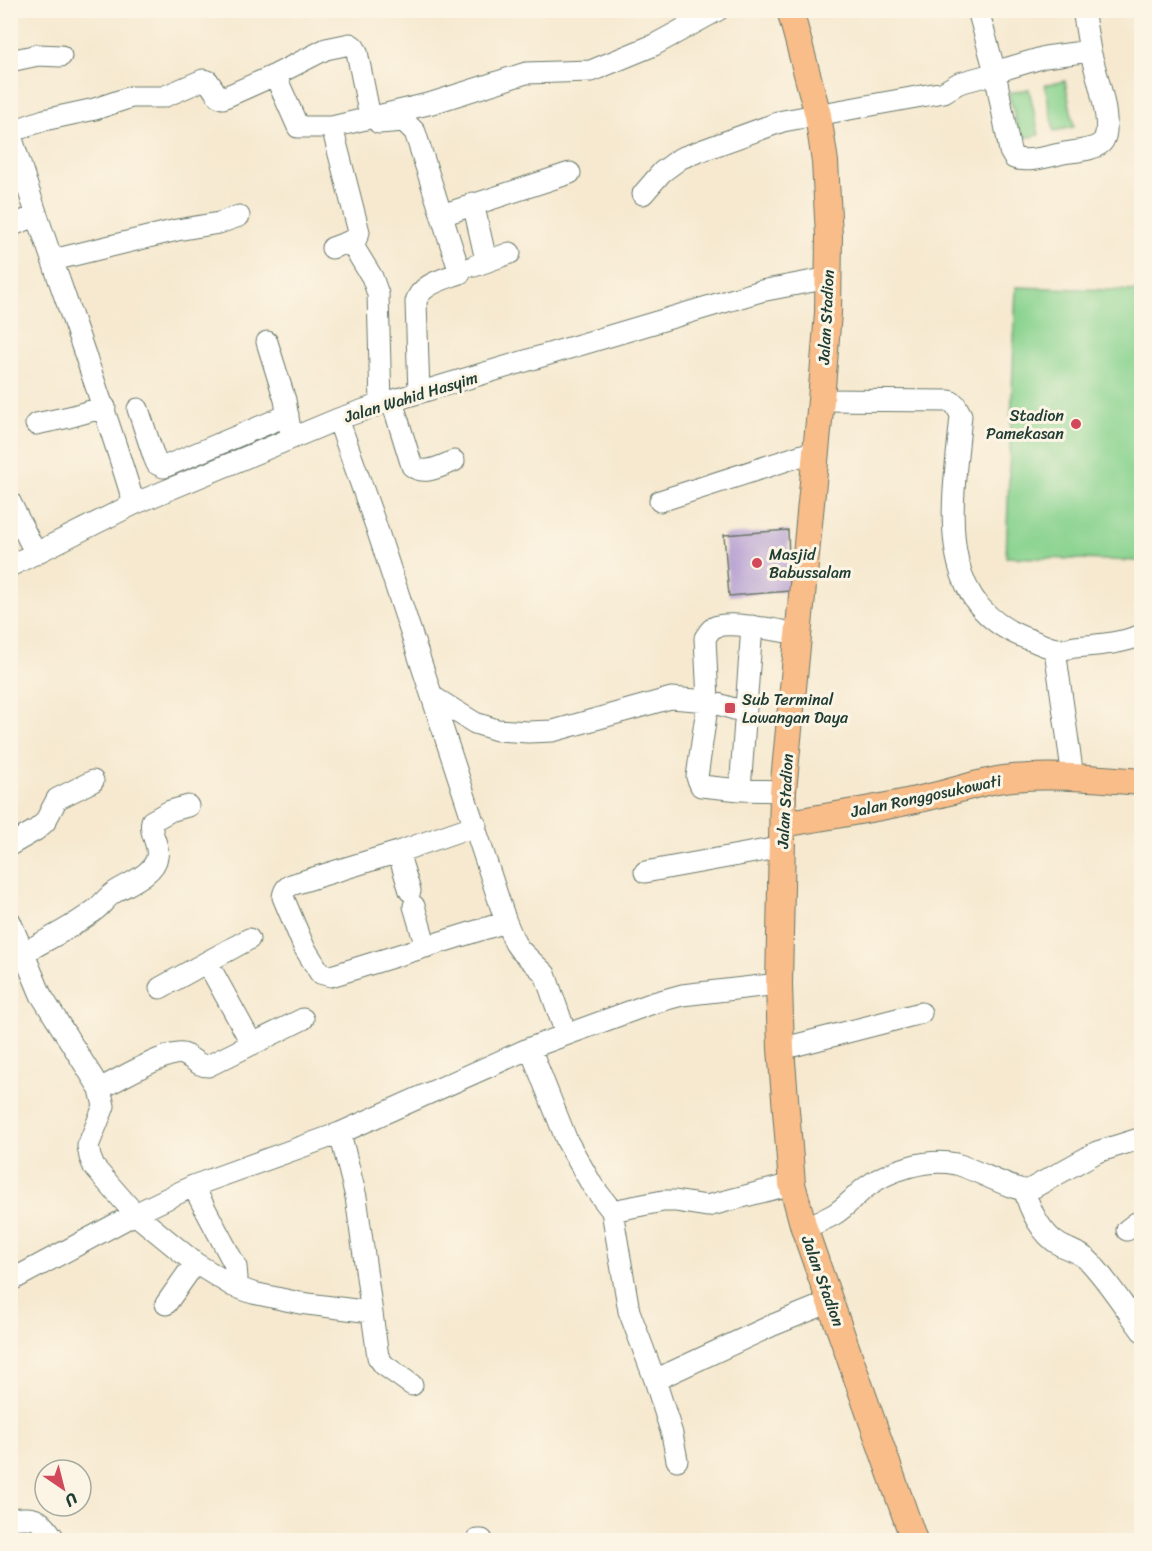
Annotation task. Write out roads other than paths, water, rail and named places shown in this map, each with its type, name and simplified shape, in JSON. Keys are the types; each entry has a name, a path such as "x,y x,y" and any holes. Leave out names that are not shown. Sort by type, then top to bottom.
{"main road":[{"name":"Jalan Stadion","path":"790,10 818,115 825,162 829,236 829,278 821,400 783,791 779,984 781,1049 792,1185 804,1228 914,1540"},
{"name":"Jalan Ronggosukowati","path":"783,836 982,782 1050,776 1142,782"}],"street":[{"path":"338,129 370,117 452,97 526,73 591,71 654,45 718,10"},
{"path":"978,10 995,72 1010,151 1014,158 1034,159 1097,146 1103,142 1106,133 1103,102 1090,51 1083,10"},
{"path":"134,504 105,407 82,349 36,216 10,132 54,117 95,109 131,97 163,97 203,80 208,81 218,96 223,98 326,49 350,44 357,52 370,117"},
{"path":"643,195 662,172 681,158 783,121 944,92 958,83 1045,57 1090,51"},
{"path":"10,61 38,55 61,56"},
{"path":"275,75 298,127 338,129 396,121 404,121 410,125 415,132 460,273"},
{"path":"338,129 359,232 358,236 341,244 372,277 378,294 387,403 412,466 420,471 427,471 454,461"},
{"path":"442,215 570,173"},
{"path":"473,203 486,260"},
{"path":"10,226 36,216"},
{"path":"53,260 177,230 219,223 239,216"},
{"path":"419,393 416,302 418,295 423,289 486,260 510,253"},
{"name":"Jalan Wahid Hasyim","path":"10,566 134,504 338,419 761,291 829,278"},
{"path":"267,342 280,379 291,439"},
{"path":"821,400 950,401 955,404 961,415 953,526 962,580 971,597 989,618 1015,635 1057,649 1109,645 1142,635"},
{"path":"36,424 105,407"},
{"path":"138,409 157,464 164,467 288,416"},
{"path":"338,419 434,697 506,922 514,943 545,974 566,1034"},
{"path":"660,501 815,451"},
{"path":"10,502 36,555"},
{"path":"741,790 744,712 752,626"},
{"path":"783,791 741,790 702,786 698,783 708,701 705,638 716,627 752,626 798,634"},
{"path":"1057,649 1056,657 1073,777"},
{"path":"434,697 475,723 497,730 528,732 553,731 671,698 708,701 744,712"},
{"path":"10,844 36,830 45,822 57,799 93,781"},
{"path":"24,953 83,919 112,894 144,874 158,856 151,830 152,821 170,811 188,806"},
{"path":"476,825 288,886 283,897 304,947 320,973 331,976 506,922"},
{"path":"645,872 783,836"},
{"path":"398,852 426,946"},
{"path":"10,921 42,995 100,1089 105,1106 88,1146 94,1167 135,1214 195,1263 232,1286 253,1293 308,1304 371,1312"},
{"path":"160,988 249,939"},
{"path":"207,962 252,1044"},
{"path":"10,1281 135,1214 193,1186 340,1133 566,1034 682,995 779,984"},
{"path":"781,1049 921,1013"},
{"path":"100,1089 166,1055 182,1054 196,1064 208,1066 303,1019"},
{"path":"530,1048 567,1141 592,1185 612,1211 629,1311 655,1380 672,1434 677,1460"},
{"path":"340,1133 356,1197 378,1357 384,1365 412,1385"},
{"path":"804,1228 833,1215 878,1179 908,1167 925,1164 955,1164 1025,1191 1097,1152 1142,1138"},
{"path":"612,1211 663,1201 707,1206 792,1185"},
{"path":"193,1186 236,1267 237,1278 232,1286"},
{"path":"1025,1191 1038,1221 1059,1245 1079,1253 1089,1261 1106,1280 1142,1331"},
{"path":"166,1304 195,1263"},
{"path":"655,1380 773,1325 830,1302"},
{"path":"10,1519 30,1517 37,1520 55,1540"},
{"path":"477,1540 482,1540"}],"place":[{"name":"Stadion Pamekasan","path":"1076,424"},
{"name":"Masjid Babussalam","path":"757,563"},
{"name":"Sub Terminal Lawangan Daya","path":"730,708"}]}
